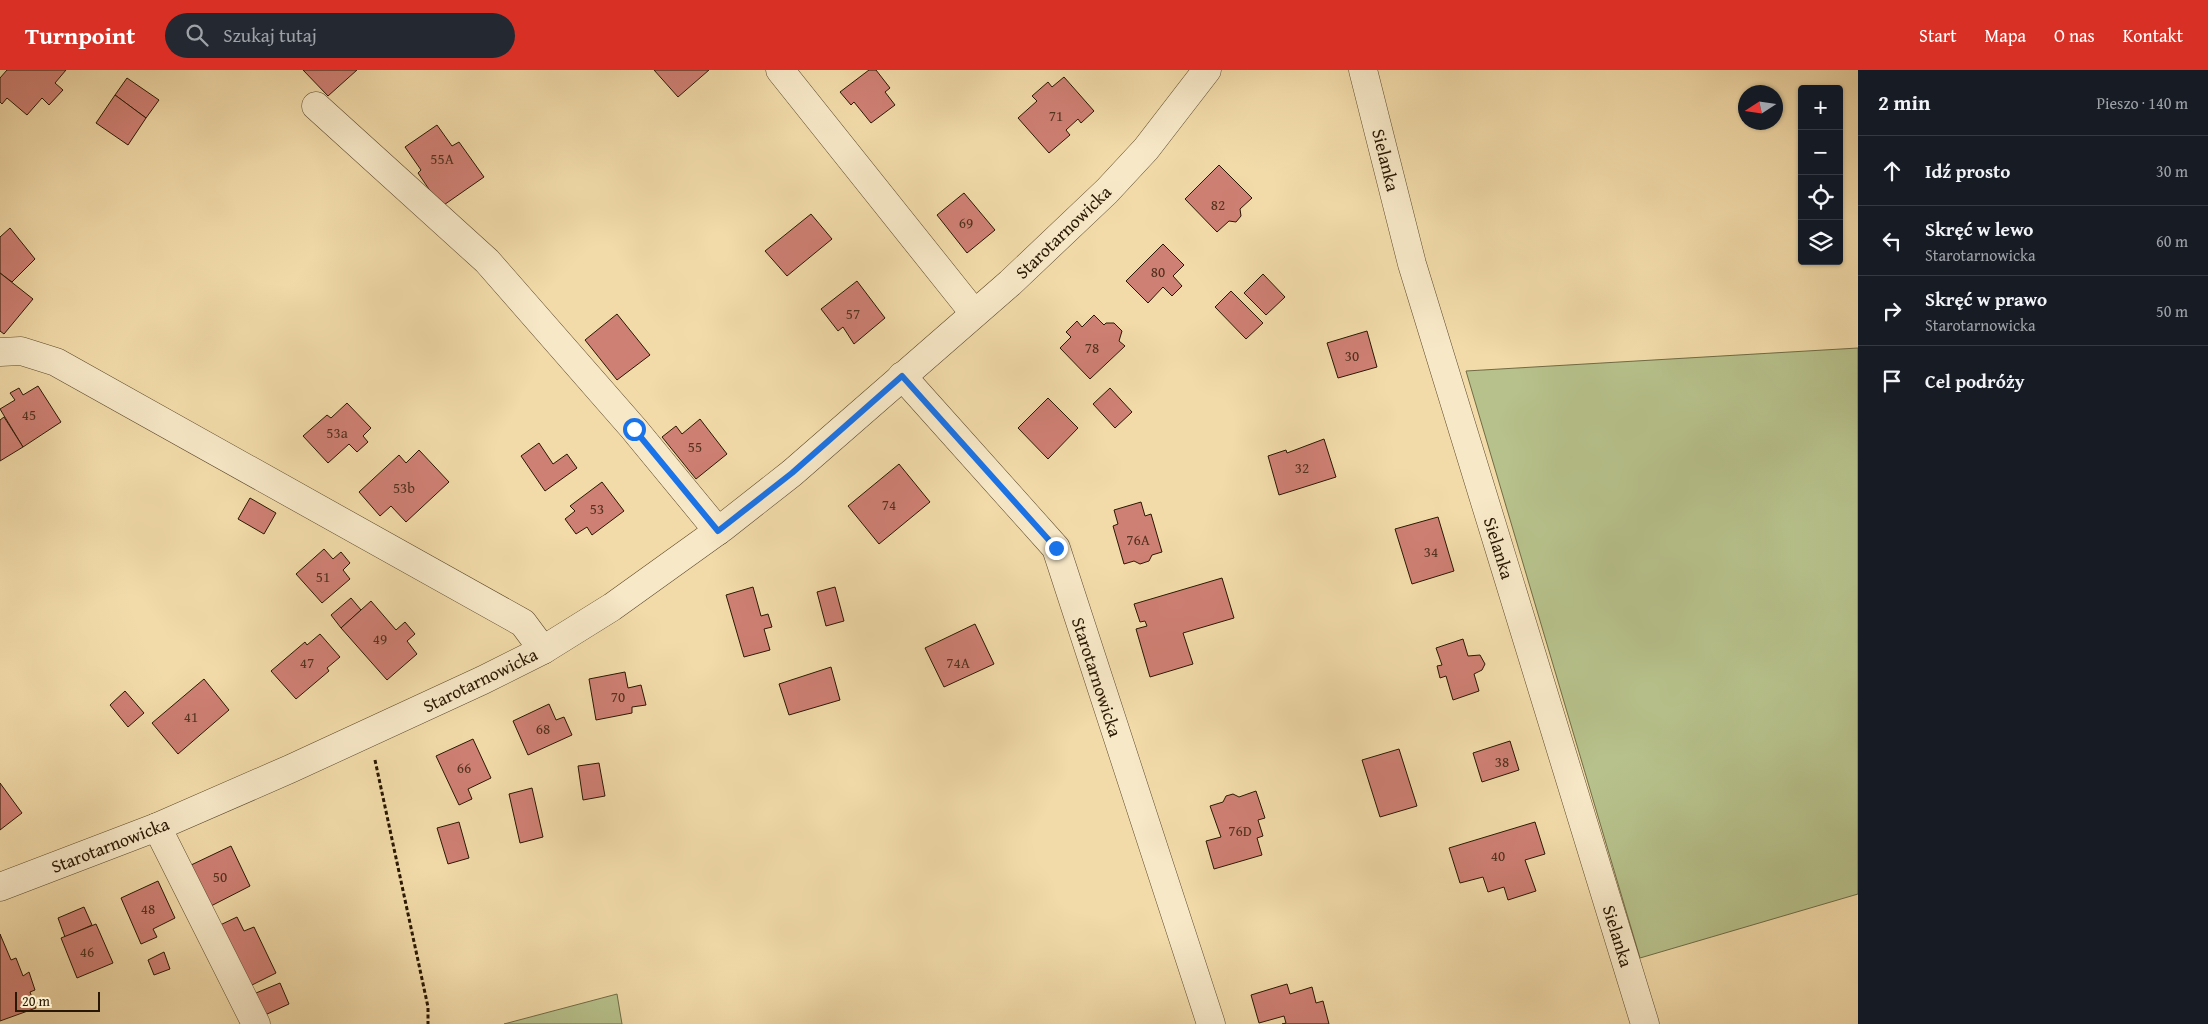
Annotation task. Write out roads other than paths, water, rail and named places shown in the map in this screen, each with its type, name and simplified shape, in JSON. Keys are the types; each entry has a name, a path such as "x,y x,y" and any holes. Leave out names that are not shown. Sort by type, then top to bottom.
{"street":[{"path":"780,70 974,313"},
{"name":"Starotarnowicka","path":"0,887 157,827 370,732 543,650 612,607 718,531 792,473 1050,247 1107,192 1146,149 1207,70"},
{"name":"Sielanka","path":"1363,70 1412,264 1645,1024"},
{"path":"316,106 487,261 634,429 718,531"},
{"path":"0,352 21,351 56,362 523,623 543,650"},
{"name":"Starotarnowicka","path":"902,376 1056,548 1211,1024"},
{"path":"157,827 256,1024"}]}
